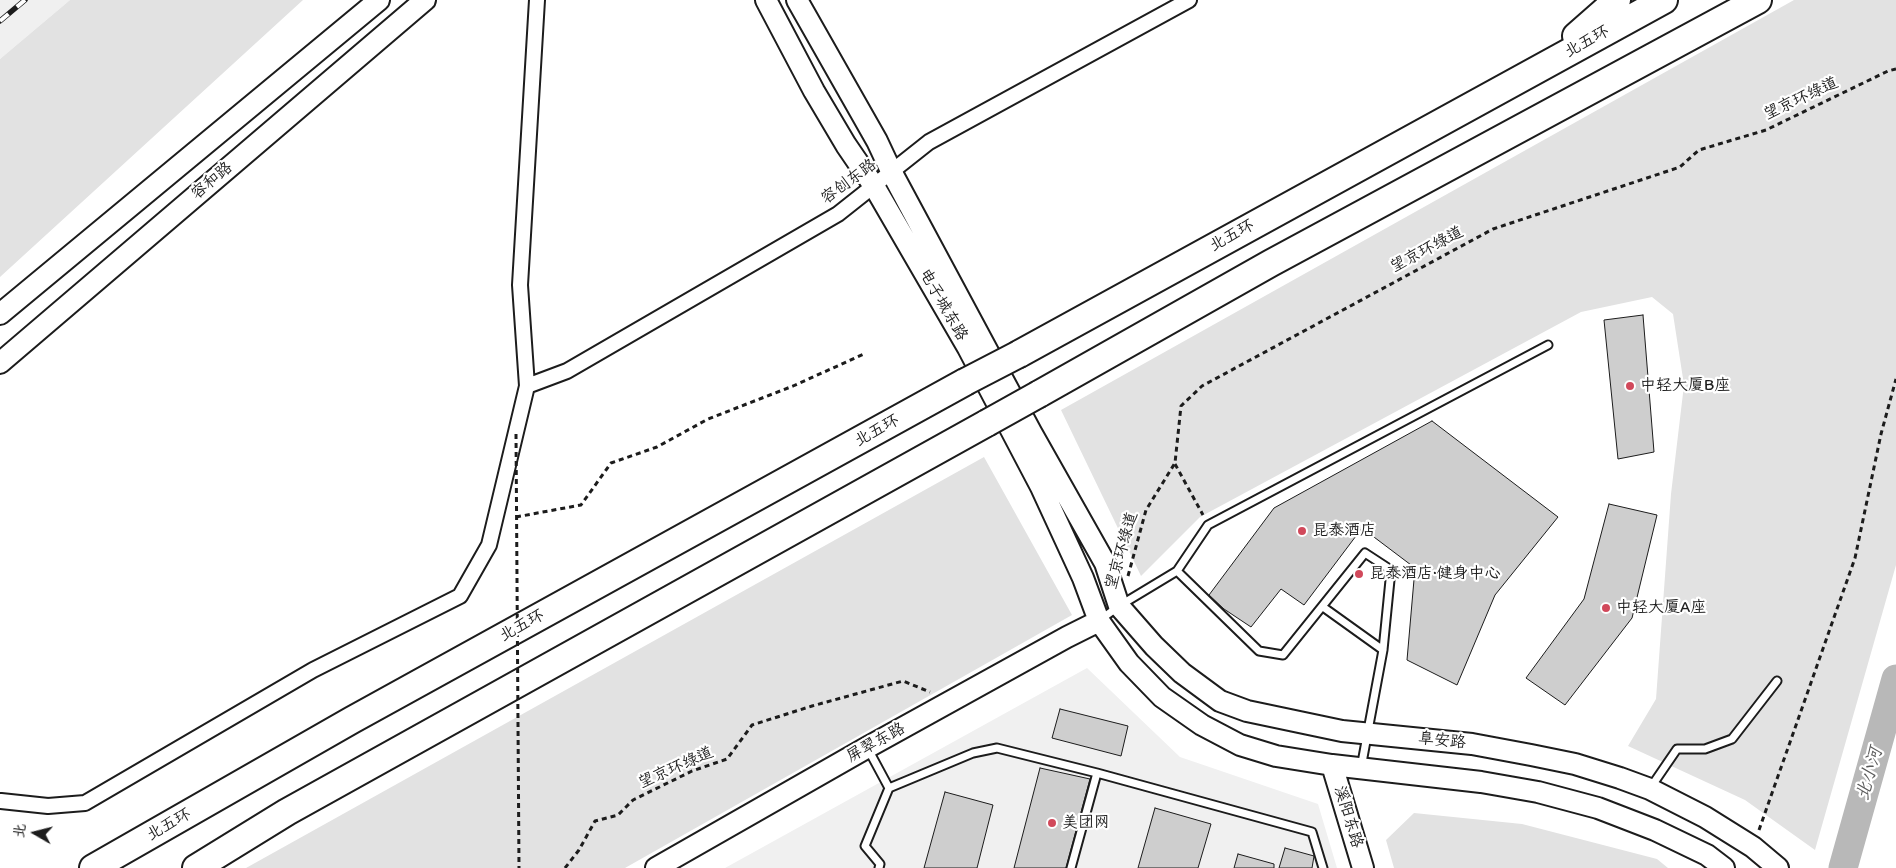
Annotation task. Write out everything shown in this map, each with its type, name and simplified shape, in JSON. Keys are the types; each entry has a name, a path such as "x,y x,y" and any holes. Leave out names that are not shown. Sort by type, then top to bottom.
{"highway":[{"path":"1540,68 1617,0"},
{"name":"北五环","path":"93,868 360,715 1664,0"},
{"path":"196,868 287,812 1271,263 1758,0"}],"main road":[{"name":"容和路","path":"0,314 379,0"},
{"name":"容和路","path":"0,363 425,0"},
{"name":"电子城东路","path":"766,0 837,130 874,186 968,348 1042,487 1083,578 1099,621"},
{"name":"电子城东路","path":"797,0 877,141 892,173 1032,432 1106,563 1119,606"},
{"name":"阜安路","path":"1119,606 1154,646 1182,673 1220,701 1247,712 1342,730 1472,744 1575,764 1650,789 1705,816 1753,847 1778,868"},
{"name":"屏翠东路","path":"656,868 1068,636 1099,621"},
{"path":"1099,621 1135,670 1162,697 1202,725 1240,745 1276,756 1332,765 1481,782 1538,792 1598,808 1655,830 1707,855 1724,868"},
{"name":"溪阳东路","path":"1332,765 1363,868"}],"street":[{"path":"1,801 48,806 85,803 313,670 460,596 489,545 527,386 520,285 537,0"},
{"name":"容创东路","path":"527,386 567,371 838,214 930,142 1189,0"}],"lane":[{"path":"1099,621 1119,606 1177,571 1208,525 1548,345"},
{"path":"1177,571 1259,651 1283,655 1365,553 1391,570 1383,650 1361,768"},
{"path":"1323,607 1383,650"},
{"path":"1650,789 1677,749 1705,749 1732,739 1778,681"},
{"path":"868,748 889,788"},
{"path":"879,868 880,864 865,846 889,788 973,753 997,748 1097,773 1312,832 1323,868"},
{"path":"1071,868 1097,773"}],"path":[{"name":"望京环绿道","path":"1119,606 1146,510 1175,463 1181,406 1202,386 1493,229 1680,167 1700,150 1766,130 1888,71 1896,70"},
{"path":"516,517 581,505 611,463 657,447 708,419 794,386 864,354"},
{"path":"1753,847 1854,558 1880,434 1896,379"},
{"path":"516,434 519,868"},
{"path":"1175,463 1208,525"},
{"name":"望京环绿道","path":"565,868 579,850 596,821 618,815 633,800 692,771 727,759 752,725 903,681 952,701"}],"shaded area":[{"path":"0,0 70,0 0,59"},
{"path":"70,0 303,0 0,277 0,59"},
{"path":"1794,0 1896,0 1896,565 1815,850 1745,800 1628,746 1656,699 1671,494 1684,385 1673,314 1652,297 1581,312 1200,517 1141,576 1061,410"},
{"path":"984,457 1072,615 625,868 246,868"},
{"path":"1087,668 1180,757 1318,804 1337,868 725,868"},
{"path":"1414,813 1522,824 1657,859 1668,868 1394,868 1386,840"}],"building":[{"name":"中轻大厦B座","path":"1643,315 1654,452 1618,459 1604,320"},
{"path":"1432,421 1558,517 1495,595 1457,685 1407,660 1415,568 1362,528 1304,605 1281,589 1251,627 1224,609 1209,595 1274,508"},
{"name":"中轻大厦A座","path":"1609,504 1657,515 1632,618 1565,705 1526,678 1584,599"},
{"path":"1060,709 1128,726 1121,756 1052,738"},
{"name":"美团网","path":"1040,768 1090,779 1066,868 1014,868"},
{"path":"945,792 993,805 977,868 924,868"},
{"path":"1155,808 1211,824 1198,868 1138,868"},
{"path":"1285,848 1314,856 1312,868 1279,868"},
{"path":"1238,854 1274,864 1274,868 1234,868"}],"waterway":[{"name":"北小河","path":"1843,868 1896,679"}],"railway":[{"path":"0,21 25,0"}],"place":[{"name":"中轻大厦B座","path":"1630,386"},
{"name":"昆泰酒店","path":"1302,531"},
{"name":"昆泰酒店·健身中心","path":"1359,574"},
{"name":"中轻大厦A座","path":"1606,608"},
{"name":"美团网","path":"1052,823"}]}
